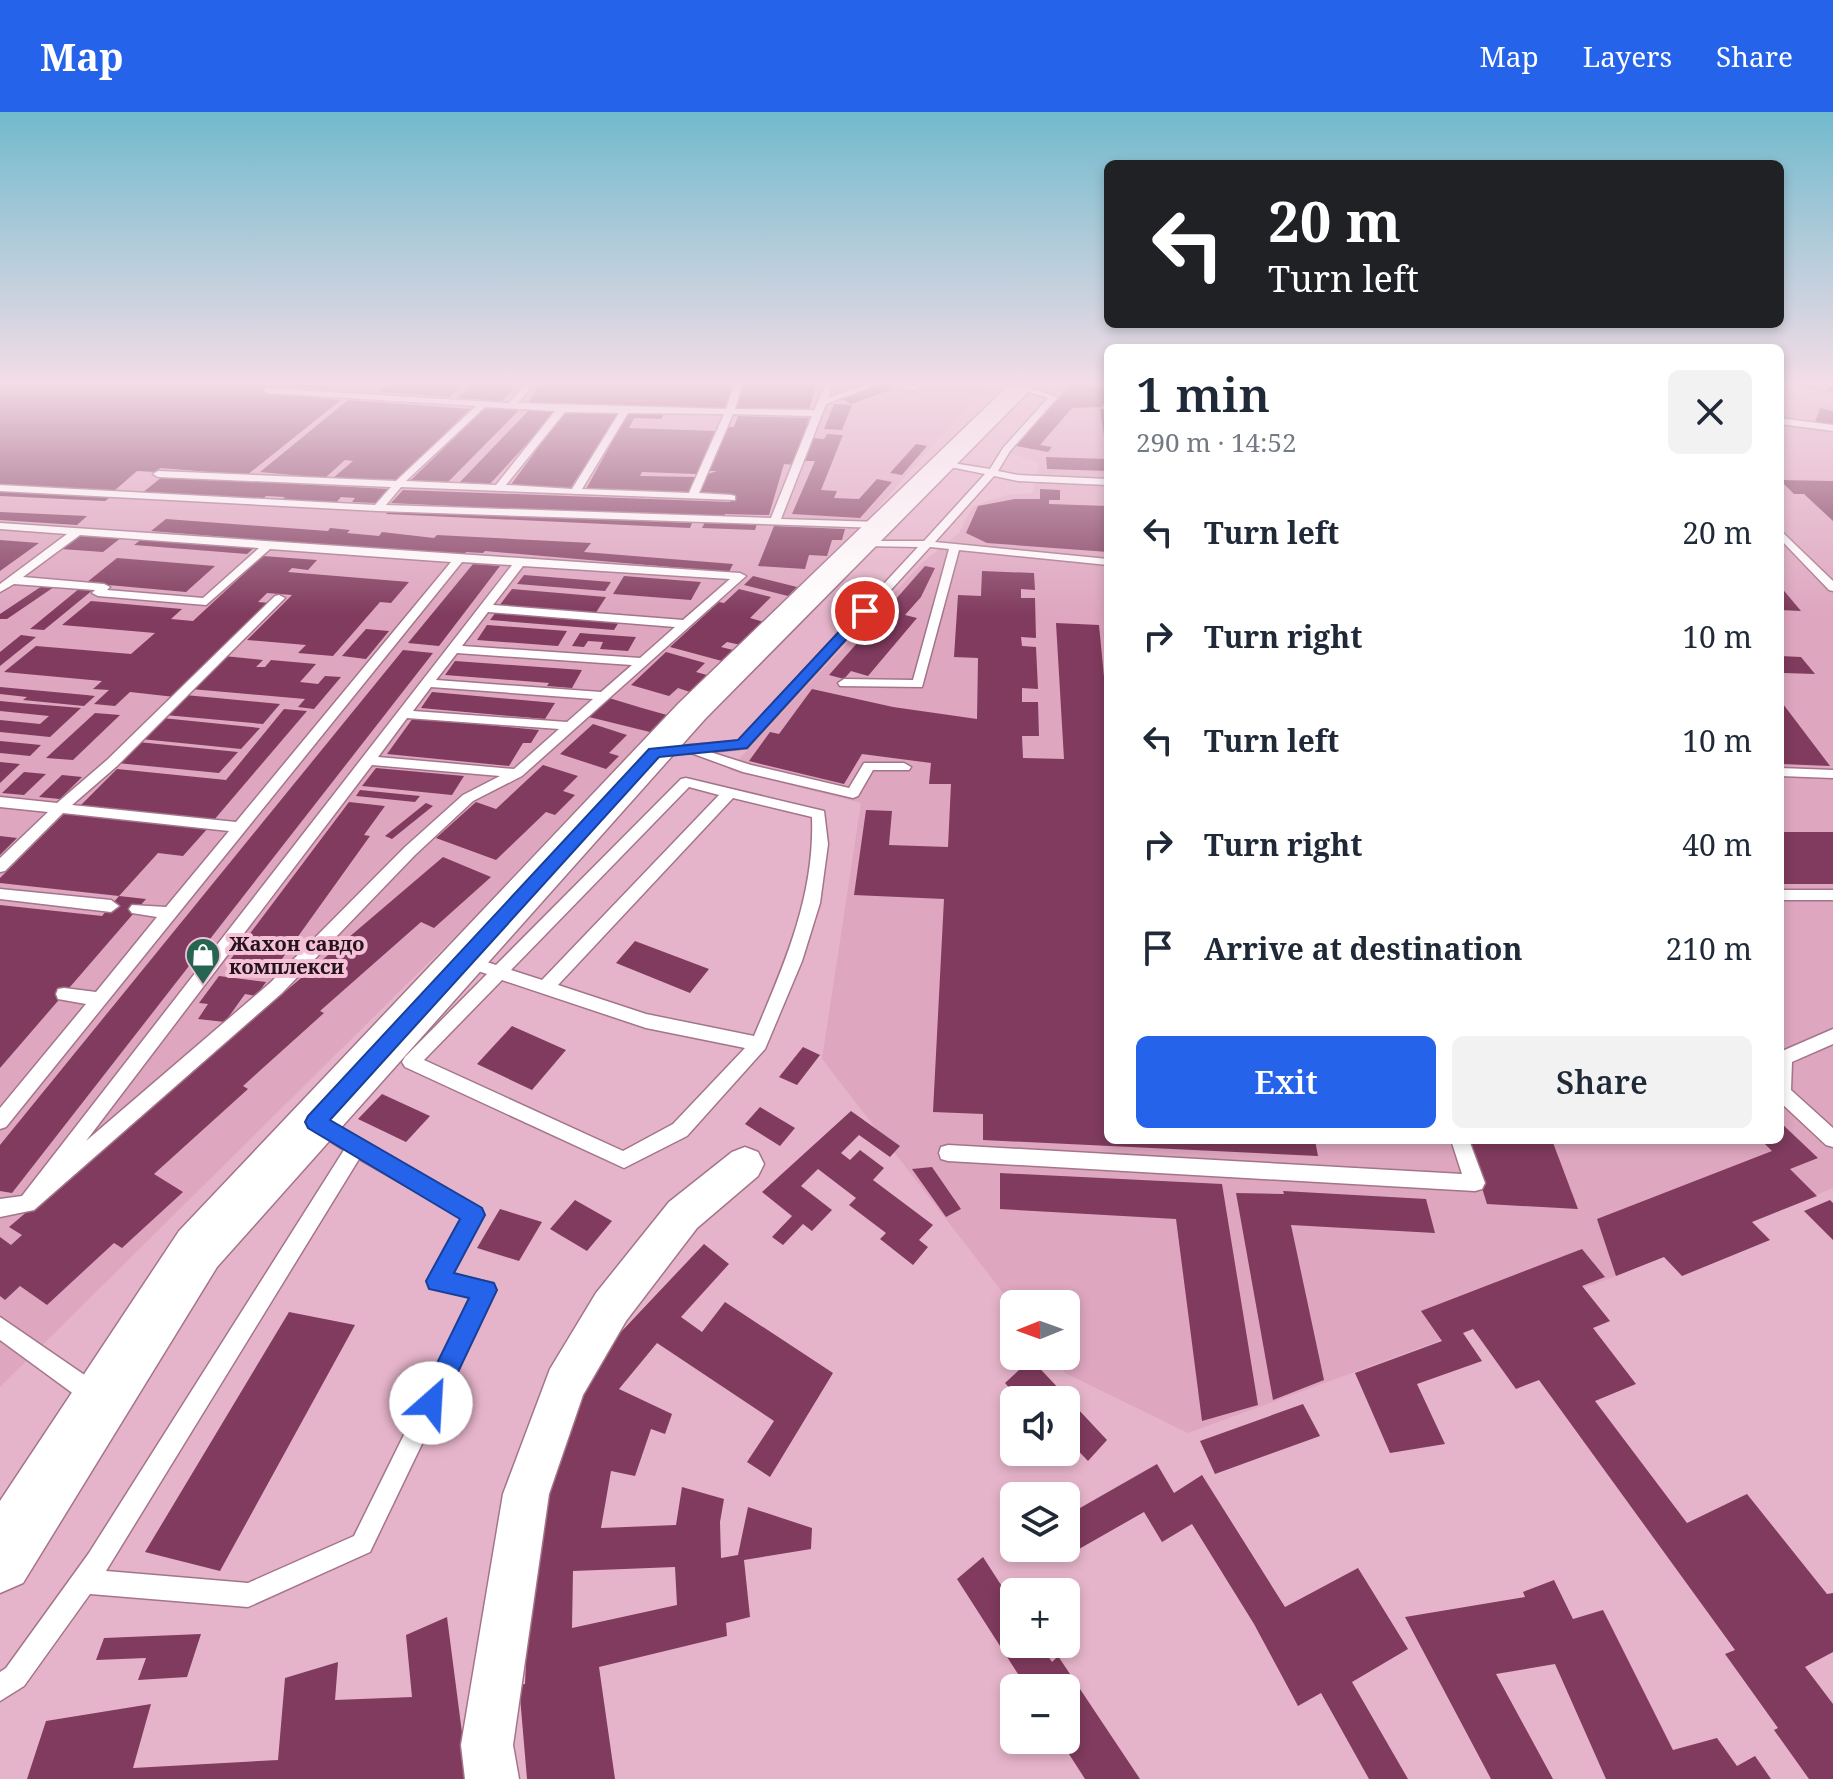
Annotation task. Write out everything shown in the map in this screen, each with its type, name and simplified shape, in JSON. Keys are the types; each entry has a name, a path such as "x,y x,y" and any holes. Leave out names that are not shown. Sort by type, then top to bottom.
{"main road":[{"path":"0,1560 198,1249 315,1122 481,966 671,751 872,534 946,460"}],"street":[{"path":"492,1779 487,1745 526,1494 565,1384 611,1307 683,1215 745,1164"}],"lane":[{"path":"378,508 424,460"},
{"path":"499,488 521,460"},
{"path":"575,492 595,460"},
{"path":"693,496 708,460"},
{"path":"775,520 800,460"},
{"path":"671,751 742,745 993,472 1000,460"},
{"path":"943,463 1018,478 1104,482"},
{"path":"127,494 162,471 731,498"},
{"path":"0,488 378,508 775,520 927,544 1104,562"},
{"path":"0,526 740,576 517,773 468,798 457,807 276,988 27,1204 0,1208"},
{"path":"0,589 78,531"},
{"path":"1784,537 1833,588"},
{"path":"12,580 104,587 98,593 206,602 268,545"},
{"path":"844,683 918,684 955,547"},
{"path":"0,1121 9,1098 100,999 459,559"},
{"path":"27,1204 521,561"},
{"path":"0,867 60,808 112,763 279,598"},
{"path":"484,608 684,624"},
{"path":"454,649 643,662"},
{"path":"428,683 605,696"},
{"path":"404,714 570,726"},
{"path":"671,751 853,793 869,766 904,767"},
{"path":"369,760 517,773"},
{"path":"1784,772 1833,774"},
{"path":"686,782 819,814 822,842 803,941 759,1044 680,1130 624,1160 411,1062 481,966 686,782"},
{"path":"545,988 729,793"},
{"path":"0,802 238,827"},
{"path":"0,894 111,906"},
{"path":"1784,895 1833,895"},
{"path":"137,909 169,913"},
{"path":"481,966 646,1021 759,1044"},
{"path":"64,994 100,999"},
{"path":"1784,1055 1833,1036"},
{"path":"1784,1095 1833,1139"},
{"path":"84,1581 248,1595 362,1544 486,1290 437,1281 474,1215 315,1122"},
{"path":"948,1153 1475,1183 1461,1144"},
{"path":"0,1688 15,1677 84,1581 356,1148"},
{"path":"0,1327 102,1401"}],"shaded area":[{"name":"Жахон савдо комплекси","path":"0,460 920,460 811,584 0,1387"},
{"path":"1029,460 1104,460 1104,1144 1784,1144 1784,460 1833,460 1833,1188 1616,1276 1188,1433 1065,1373 1063,1370 1080,1370 1080,1290 1001,1290 822,1059 861,803 729,770 922,563 959,533 973,506 1007,495 1033,493 1039,463"}],"building":[{"path":"0,460 266,460 247,475 160,468 156,472 137,471 114,491 0,486"},
{"path":"275,460 418,460 397,480 333,478 353,461 345,460 325,478 260,472"},
{"path":"432,460 470,460 447,483 411,480"},
{"path":"481,460 512,460 489,485 460,482"},
{"path":"529,460 589,460 570,489 510,486"},
{"path":"602,460 703,460 697,474 642,472 640,476 695,477 689,492 586,489"},
{"path":"714,460 797,460 795,465 784,464 769,515 725,514 723,519 391,503 403,490 730,502 733,494 700,493 708,474 717,471 709,471"},
{"path":"833,460 821,490 837,491 834,498 859,499 877,479 892,482 860,518 792,514 815,461 803,461"},
{"path":"902,460 915,460 902,475 890,473"},
{"path":"1046,460 1104,460 1104,471 1047,469"},
{"path":"162,477 389,489 376,503 352,502 355,498 341,497 335,504 281,501 285,497 266,496 262,500 142,493"},
{"path":"1784,480 1833,481 1833,521 1804,494 1794,494"},
{"path":"1040,489 1060,490 1060,500 1049,500 1049,504 1104,506 1104,552 987,543 966,533 978,506 1015,499 1040,499"},
{"path":"0,491 112,496 105,501 0,496"},
{"path":"390,510 692,523 690,528 386,514"},
{"path":"0,512 87,516 77,525 0,520"},
{"path":"166,519 328,531 330,528 379,536 382,532 434,538 437,535 591,543 584,552 733,564 729,572 485,551 466,552 463,556 151,531"},
{"path":"705,522 757,524 755,530 702,528"},
{"path":"774,526 845,529 842,540 832,540 827,556 809,555 805,569 758,566"},
{"path":"81,534 122,537 103,552 61,549"},
{"path":"143,538 255,547 247,554 134,545"},
{"path":"0,540 39,543 0,571"},
{"path":"263,556 317,560 308,570 292,568 288,572 409,582 391,603 380,602 333,656 298,653 306,645 247,640 292,595 267,593 258,602 270,603 175,697 130,692 115,706 94,704 109,690 93,689 102,681 4,672 36,646 131,654 155,633 62,625 91,601 182,609 171,619 193,621"},
{"path":"117,558 215,566 186,592 86,583"},
{"path":"473,564 500,566 439,646 408,643"},
{"path":"925,566 935,568 921,597 905,615 917,618 868,676 851,671 844,679 829,675"},
{"path":"982,571 1034,573 1035,590 1021,589 1021,598 1035,598 1036,638 1021,637 1022,646 1036,647 1038,689 1022,688 1022,702 1038,702 1039,736 1022,736 1023,758 1064,759 1056,623 1099,625 1104,677 1104,1144 1316,1144 1318,1156 983,1140 983,1114 933,1112 944,899 854,895 866,810 892,811 889,845 948,847 951,784 929,784 931,763 862,754 844,784 749,761 770,732 779,734 812,689 893,707 977,719 978,658 954,657 958,595 981,596"},
{"path":"524,575 611,582 605,591 517,584"},
{"path":"624,576 701,582 691,600 613,594"},
{"path":"753,576 797,587 788,596 744,585"},
{"path":"42,586 54,587 7,619 0,619 0,614"},
{"path":"80,588 94,589 44,630 30,629"},
{"path":"512,589 606,597 595,614 499,606"},
{"path":"739,589 771,597 750,618 764,622 741,645 727,642 721,647 733,650 722,661 670,647 719,602 724,603"},
{"path":"1784,591 1801,611 1784,610"},
{"path":"496,612 619,622 614,630 490,620"},
{"path":"487,625 567,631 558,646 477,640"},
{"path":"366,629 389,631 366,659 342,656"},
{"path":"580,633 636,637 628,651 600,649 603,642 588,641 584,647 572,646"},
{"path":"21,635 36,637 0,666 0,652"},
{"path":"403,650 433,653 12,1193 0,1191 0,1145"},
{"path":"666,652 705,663 696,672 707,675 690,692 678,688 669,696 631,685"},
{"path":"224,656 263,660 256,667 265,667 271,660 316,664 300,682 318,684 325,676 341,677 314,709 298,707 305,699 191,689"},
{"path":"1784,656 1801,657 1815,674 1784,673"},
{"path":"455,661 582,670 572,688 547,686 549,683 445,675"},
{"path":"0,687 95,696 84,706 23,700 27,697 0,694"},
{"path":"432,692 555,703 545,719 421,708"},
{"path":"185,695 280,704 263,724 165,715"},
{"path":"609,698 667,715 650,732 589,717"},
{"path":"0,701 81,708 50,737 0,732 0,720 40,724 49,716 0,711"},
{"path":"1784,705 1830,766 1784,764"},
{"path":"284,709 307,711 214,820 80,806 117,769 226,780"},
{"path":"95,713 120,715 73,760 46,758"},
{"path":"162,718 260,728 241,749 141,739"},
{"path":"413,718 539,730 531,743 523,743 509,766 387,754"},
{"path":"593,724 627,735 609,753 619,756 606,769 560,754"},
{"path":"0,741 41,745 30,756 0,753"},
{"path":"138,742 238,752 219,773 117,763"},
{"path":"0,762 20,764 0,783"},
{"path":"543,765 578,776 563,791 575,795 555,815 546,812 496,860 436,838 476,802 496,809"},
{"path":"376,768 464,776 452,795 362,786"},
{"path":"24,772 46,774 24,795 2,793"},
{"path":"62,775 82,777 60,799 39,797"},
{"path":"360,790 420,796 415,802 356,796"},
{"path":"349,802 385,806 364,835 370,836 274,970 227,964"},
{"path":"426,803 433,806 392,839 385,836"},
{"path":"66,812 208,828 183,856 158,853 119,896 0,883 0,878"},
{"path":"1784,832 1833,832 1833,884 1784,884"},
{"path":"0,836 17,838 0,855"},
{"path":"443,857 491,877 434,928 421,922 320,1011 324,1013 243,1086 248,1089 154,1174 183,1192 122,1248 114,1243 47,1305 20,1286 5,1300 0,1296 0,1237 11,1245 22,1235 9,1227"},
{"path":"119,896 146,899 0,1068 0,905 102,916"},
{"path":"635,941 709,969 690,993 616,963"},
{"path":"219,976 266,982 256,996 245,994 225,1022 198,1019 208,1004 199,1003"},
{"path":"512,1026 566,1050 532,1090 477,1064"},
{"path":"803,1047 820,1055 797,1085 779,1077"},
{"path":"382,1094 430,1116 406,1142 358,1119"},
{"path":"760,1107 795,1128 780,1146 745,1124"},
{"path":"851,1111 900,1146 890,1157 859,1135 841,1153 850,1160 860,1150 884,1168 873,1180 933,1225 919,1240 928,1247 913,1265 880,1239 886,1233 849,1205 856,1198 818,1169 801,1186 832,1210 812,1231 803,1224 783,1245 772,1237 792,1216 762,1192"},
{"path":"1784,1126 1818,1158 1790,1169 1817,1196 1752,1222 1770,1240 1682,1276 1664,1257 1616,1276 1597,1219 1772,1151 1765,1144 1784,1144"},
{"path":"1468,1144 1554,1144 1578,1209 1487,1204"},
{"path":"932,1167 961,1209 946,1217 912,1169"},
{"path":"1000,1173 1222,1184 1258,1405 1202,1421 1176,1219 1000,1209"},
{"path":"1283,1191 1426,1199 1435,1233 1291,1225 1324,1380 1273,1400 1236,1193 1284,1194"},
{"path":"575,1200 612,1221 587,1251 550,1229"},
{"path":"1830,1200 1833,1203 1833,1240 1804,1211"},
{"path":"500,1209 542,1222 519,1261 477,1248"},
{"path":"704,1244 729,1264 681,1317 702,1332 725,1302 833,1373 770,1477 747,1462 774,1421 657,1343 619,1389 672,1414 665,1434 651,1429 635,1476 611,1471 601,1528 676,1525 682,1487 724,1499 720,1522 721,1558 738,1555 748,1507 812,1528 811,1549 744,1560 750,1617 726,1623 727,1636 599,1667 615,1779 527,1779 519,1685 525,1684 530,1572 554,1460 587,1368","holes":["675,1567 677,1605 572,1628 573,1571"]},
{"path":"1582,1249 1605,1277 1582,1286 1610,1321 1593,1328 1636,1384 1595,1401 1687,1523 1747,1494 1827,1594 1833,1593 1833,1652 1805,1667 1833,1704 1833,1779 1809,1779 1774,1730 1778,1728 1725,1654 1735,1650 1539,1380 1516,1389 1473,1329 1463,1333 1482,1361 1417,1384 1445,1444 1390,1453 1355,1373 1442,1341 1421,1311"},
{"path":"289,1312 355,1325 220,1571 145,1552"},
{"path":"1019,1370 1041,1370 1056,1386 1008,1386 1005,1383"},
{"path":"1303,1404 1320,1436 1215,1474 1200,1441"},
{"path":"1080,1411 1107,1440 1088,1461 1080,1453"},
{"path":"1157,1464 1174,1493 1202,1475 1285,1607 1358,1568 1408,1649 1352,1682 1408,1779 1369,1779 1321,1693 1298,1706 1254,1624 1192,1524 1162,1542 1144,1512 1080,1548 1080,1508"},
{"path":"983,1557 1000,1583 1000,1646 957,1579"},
{"path":"1554,1580 1573,1619 1603,1610 1673,1750 1717,1738 1737,1766 1755,1756 1771,1779 1606,1779 1555,1664 1496,1674 1553,1779 1491,1779 1405,1617 1525,1597 1523,1592"},
{"path":"447,1617 468,1779 27,1779 46,1721 151,1704 133,1768 278,1760 285,1678 338,1662 335,1700 412,1697 406,1635"},
{"path":"201,1634 187,1677 138,1680 146,1658 96,1660 104,1638"},
{"path":"1008,1658 1049,1658 1052,1662 1059,1658 1070,1674 1018,1674"},
{"path":"1080,1689 1140,1779 1085,1779 1069,1754 1080,1754"}],"place":[{"name":"Жахон савдо комплекси","path":"203,986"}],"route":[{"path":"431,1403 486,1290 437,1281 474,1215 315,1122 654,752 742,745 865,611"}]}
